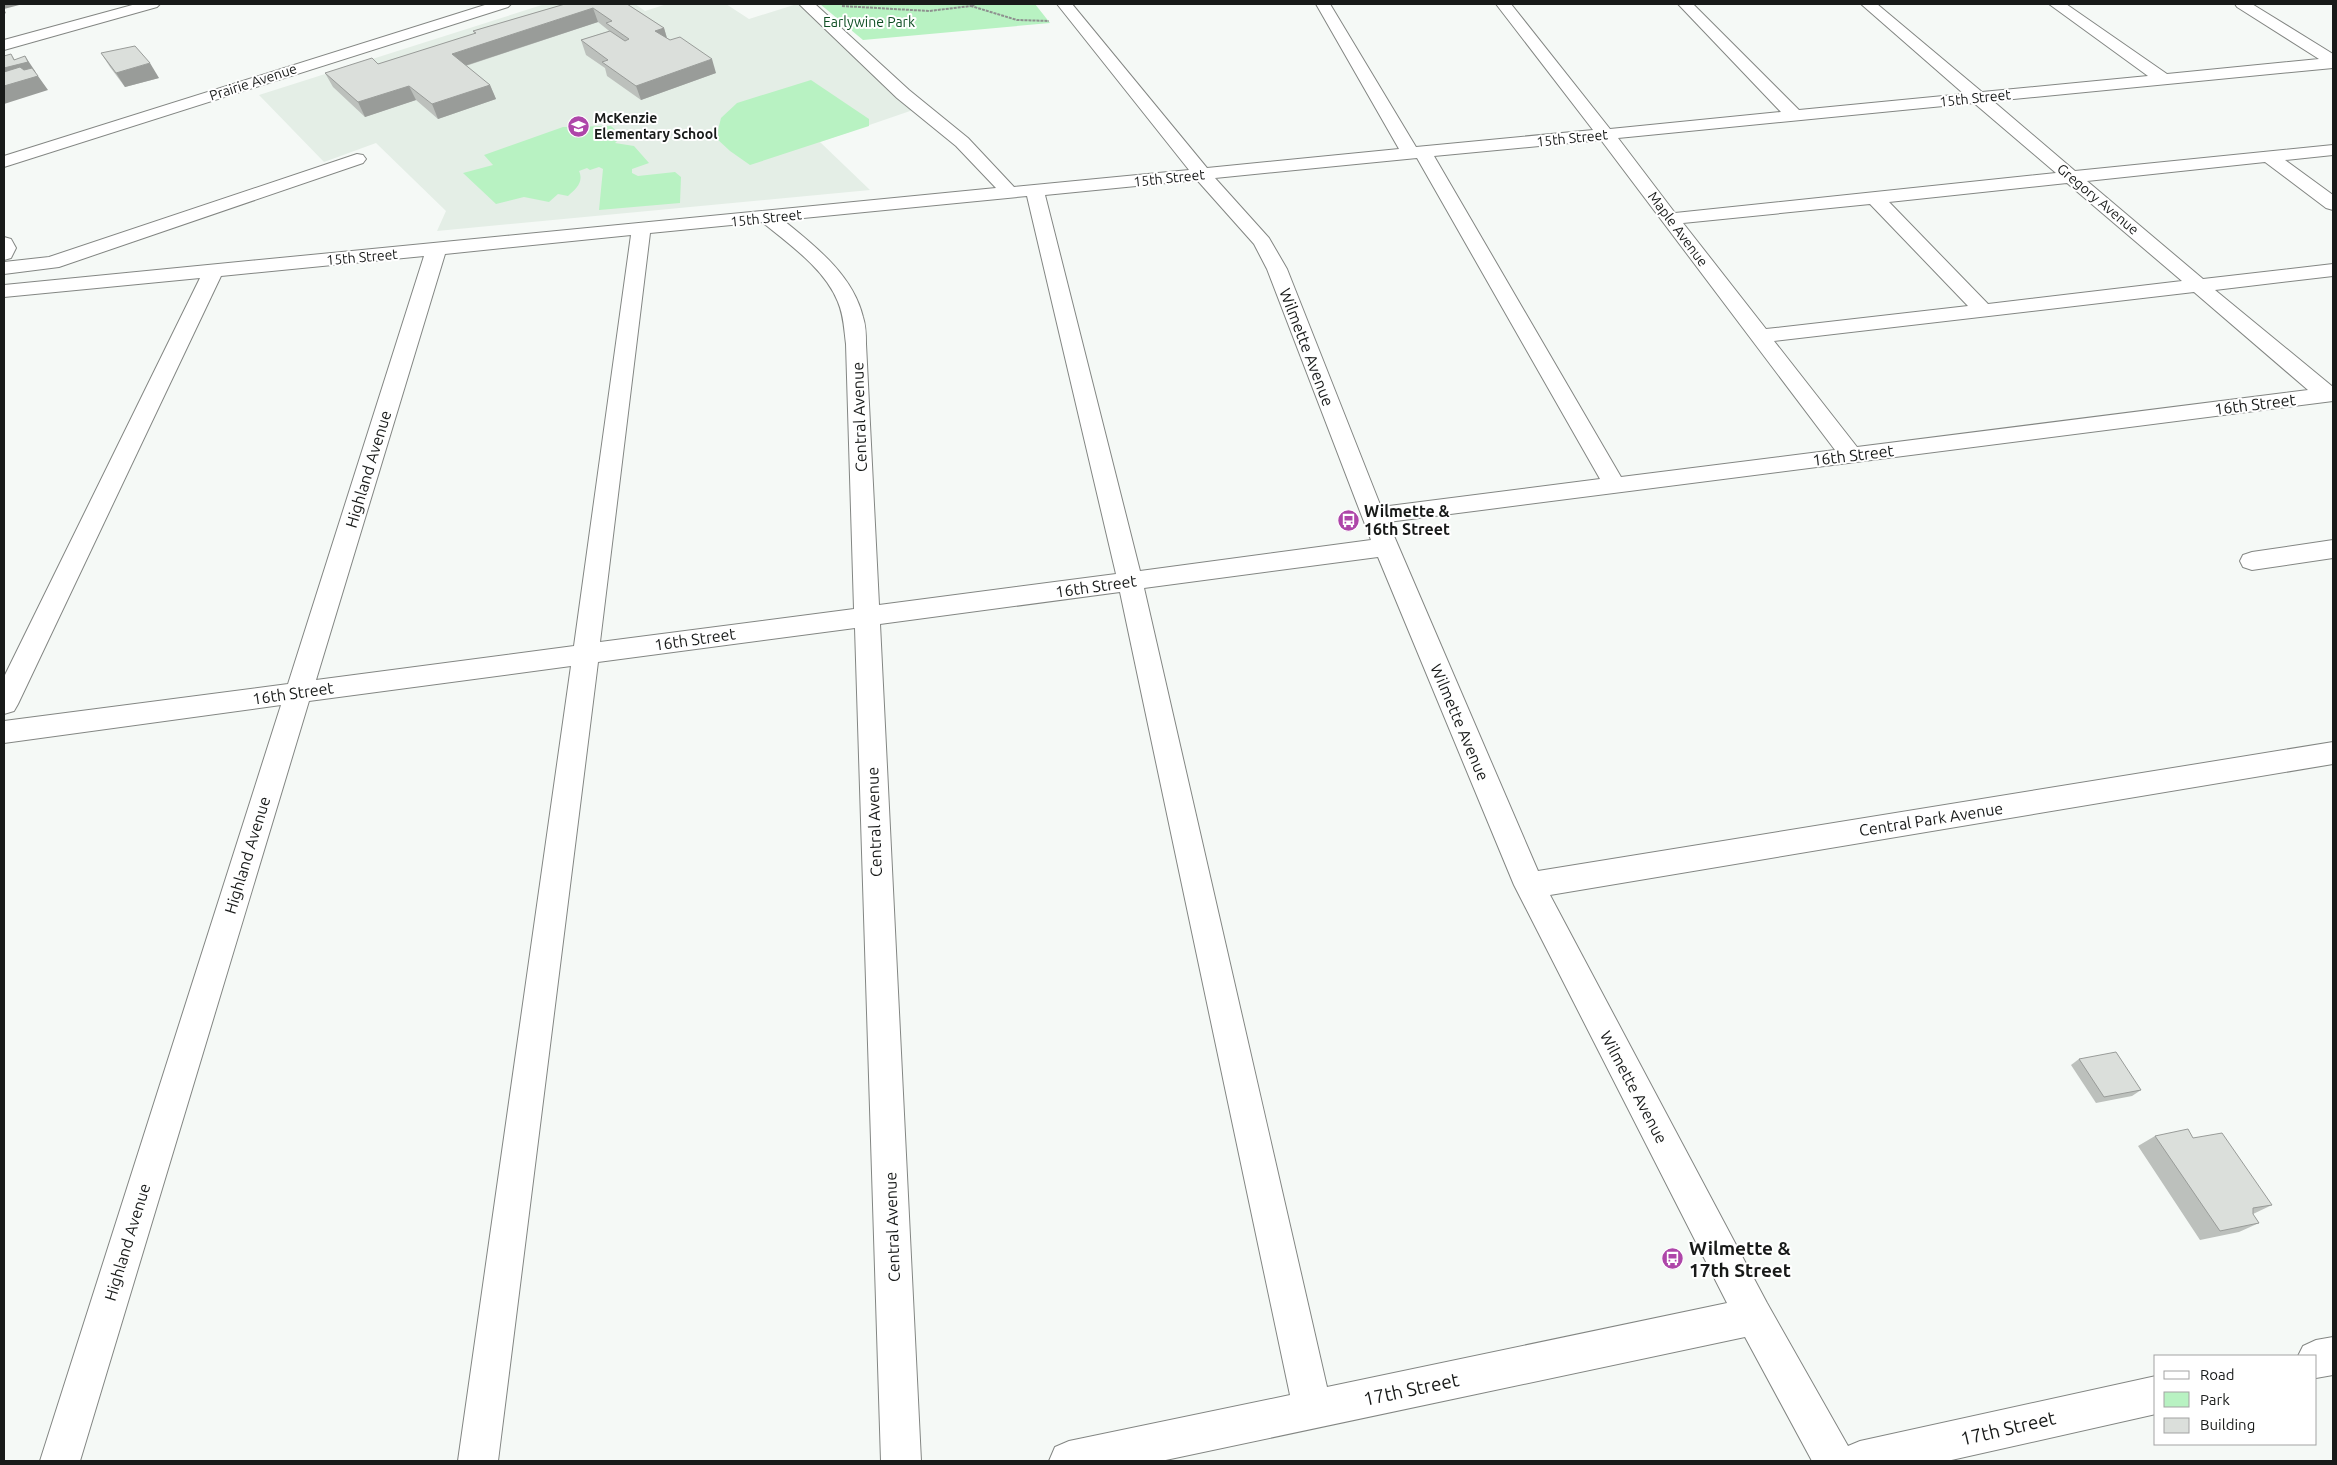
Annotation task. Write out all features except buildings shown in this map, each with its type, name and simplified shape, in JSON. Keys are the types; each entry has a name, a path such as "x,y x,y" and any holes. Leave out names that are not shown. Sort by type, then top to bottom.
{"street":[{"path":"4,45 152,4"},
{"name":"Prairie Avenue","path":"4,162 479,7 503,4"},
{"name":"Wilmette Avenue","path":"1064,4 1202,174 1262,242 1277,269 1373,516 1529,885 1754,1316 1834,1461"},
{"path":"1323,4 1417,153 1615,486"},
{"name":"Maple Avenue","path":"1503,4 1606,134 1850,455"},
{"path":"1685,4 1795,116"},
{"name":"Gregory Avenue","path":"1868,4 2330,394"},
{"path":"2056,4 2164,80"},
{"path":"2242,4 2333,62"},
{"path":"807,5 903,94 1022,192 1130,581 1313,1410"},
{"name":"15th Street","path":"4,292 2333,62"},
{"path":"1670,219 2333,150"},
{"path":"2268,156 2333,204"},
{"path":"4,268 52,262 357,159"},
{"path":"1874,197 1984,311"},
{"name":"Central Avenue","path":"767,218 818,259 844,296 853,315 856,344 901,1461"},
{"path":"478,1461 639,257 641,230"},
{"path":"4,243 6,248 4,254"},
{"name":"Highland Avenue","path":"60,1461 297,692 436,250"},
{"path":"1760,336 2333,270"},
{"path":"4,704 213,271"},
{"name":"16th Street","path":"1373,516 2330,394"},
{"name":"16th Street","path":"4,732 1386,547"},
{"path":"2252,561 2333,549"},
{"name":"Central Park Avenue","path":"1529,885 2333,753"},
{"name":"17th Street","path":"1069,1461 1754,1316"},
{"path":"2317,1359 2333,1356"},
{"name":"17th Street","path":"1860,1461 2154,1395"}],"path":[{"path":"807,5 929,11 975,4"},
{"path":"971,6 1017,20 1052,21"}],"shaded area":[{"name":"McKenzie Elementary School","path":"545,4 635,4 645,11 667,4 726,4 749,19 797,4 913,110 820,142 870,190 437,231 446,211 376,143 324,162 259,95"}],"green space":[{"name":"Earlywine Park","path":"820,4 1035,4 1050,23 863,40"},
{"path":"811,80 869,119 869,126 750,165 716,138 721,118 737,103"},
{"path":"611,126 622,136 615,143 634,146 649,163 632,169 632,173 638,176 675,172 681,177 680,203 599,210 603,169 599,167 579,171 580,182 568,196 558,194 549,202 524,197 496,204 463,173 493,165 484,155 563,127"}],"place":[{"name":"McKenzie Elementary School","path":"578,126"},
{"name":"Wilmette & 16th Street","path":"1348,520"},
{"name":"Wilmette & 17th Street","path":"1673,1259"}]}
